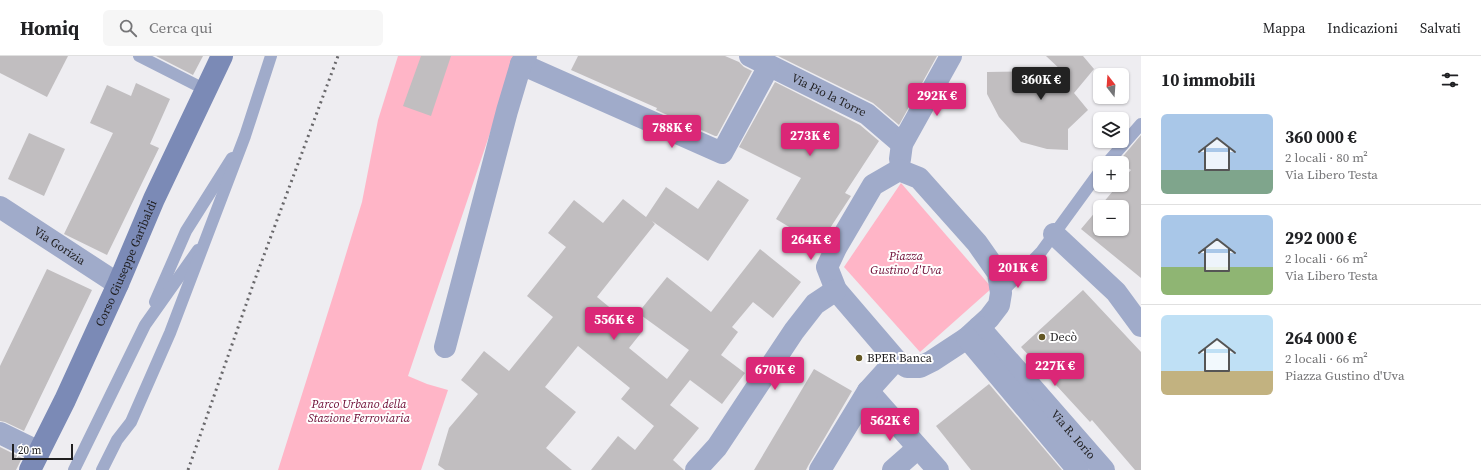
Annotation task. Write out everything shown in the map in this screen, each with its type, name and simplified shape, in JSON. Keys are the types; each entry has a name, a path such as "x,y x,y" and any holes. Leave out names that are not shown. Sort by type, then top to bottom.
{"main road":[{"name":"Corso Giuseppe Garibaldi","path":"34,461 65,400 118,284 154,199 222,56"}],"street":[{"name":"Via Pio la Torre","path":"750,56 867,114 902,144"},
{"path":"899,170 902,144 951,56"},
{"path":"445,347 507,111 523,60 722,153 769,66"},
{"path":"899,170 919,178 977,243 998,273 1002,294 999,305 990,318 973,333 932,361 920,367 907,367 896,360 836,290 827,267 836,248 873,185 899,170"},
{"name":"Via Gorizia","path":"0,208 118,284"},
{"path":"1054,234 1116,292 1141,326"},
{"path":"696,470 717,448 794,331 815,304 836,290"},
{"name":"Via R. Iorio","path":"973,333 1078,470"},
{"name":"Via R. Iorio","path":"973,333 1104,470"},
{"path":"820,470 868,391 896,360"},
{"path":"868,391 938,470"},
{"path":"0,433 34,461"},
{"path":"893,470 918,448"}],"lane":[{"path":"139,56 206,90"},
{"path":"102,470 117,440 130,422 170,333 245,136 271,56"},
{"path":"1113,156 1141,124"},
{"path":"74,470 145,325 186,231 245,136"},
{"path":"1002,294 1041,252 1093,181"},
{"path":"145,325 208,235"}],"green space":[{"name":"Parco Urbano della Stazione Ferroviaria","path":"398,56 516,56 408,376 427,384 448,390 421,470 278,470 362,202 378,120"},
{"name":"Piazza Gustino d'Uva","path":"901,183 992,288 920,352 844,267"}],"building":[{"path":"0,56 68,56 47,97 0,73"},
{"path":"156,56 203,56 193,75"},
{"path":"421,56 451,56 431,116 403,106"},
{"path":"578,56 725,56 739,62 744,67 752,71 717,136 715,136 656,110 657,108 571,70"},
{"path":"778,56 937,56 899,125 873,103"},
{"path":"1046,56 1083,56 1093,68 1093,70 1074,93 1088,110 1068,129 1068,150 1047,149 1021,142 999,117 987,94 987,72 1062,71"},
{"path":"775,82 860,125 879,141 845,193 851,196 819,245 776,219 801,178 739,147"},
{"path":"136,83 170,99 150,144 159,148 107,255 64,234 113,133 90,123 107,85 131,96"},
{"path":"29,133 65,149 44,196 8,179"},
{"path":"1141,135 1141,278 1081,229 1093,215 1093,236 1129,236 1129,200 1105,200 1112,192 1129,192 1129,172 1131,170 1129,168 1129,156 1123,156"},
{"path":"718,180 749,200 708,261 652,221 655,224 597,297 641,333 629,348 667,379 689,350 638,313 667,277 711,312 760,249 801,282 773,318 753,302 732,327 738,332 721,355 745,373 722,404 690,380 670,405 699,428 673,460 684,470 591,470 618,436 635,450 654,426 621,399 630,388 578,346 545,387 576,412 546,448 572,470 445,470 438,465 449,428 478,394 461,380 484,351 509,371 553,317 527,296 566,247 548,233 574,200 603,223 623,199 646,217 666,187 698,209"},
{"path":"47,269 92,290 24,431 0,421 0,366"},
{"path":"1083,290 1141,352 1141,470 1135,470 1092,420 1090,422 1021,347"},
{"path":"814,369 852,391 806,470 754,470"},
{"path":"989,384 1062,470 971,470 936,426"},
{"path":"0,447 22,458 16,470 0,470"}],"railway":[{"path":"188,470 254,282 338,56"}],"place":[{"name":"Decò","path":"1042,337"},
{"name":"BPER Banca","path":"859,358"}]}
